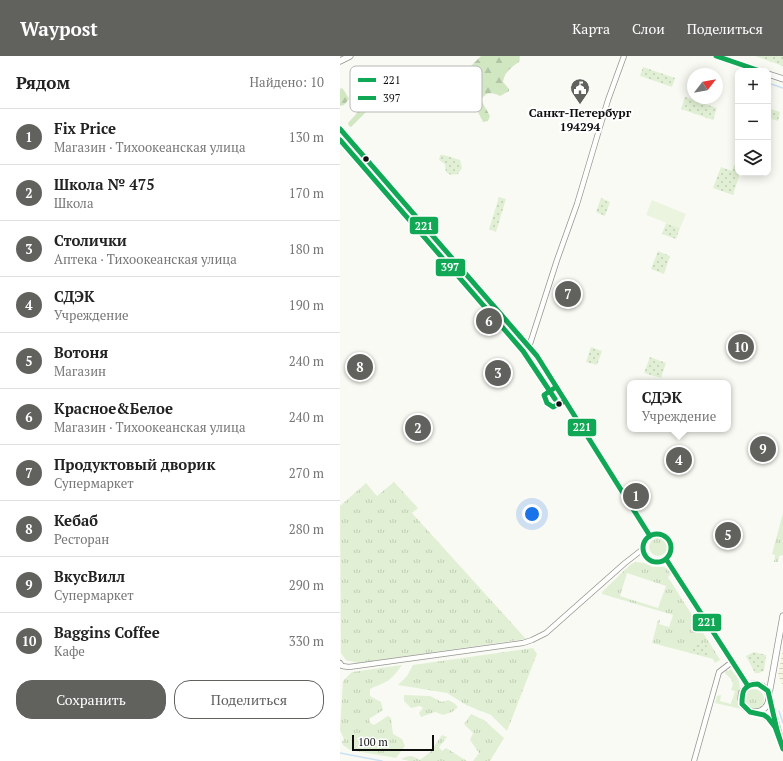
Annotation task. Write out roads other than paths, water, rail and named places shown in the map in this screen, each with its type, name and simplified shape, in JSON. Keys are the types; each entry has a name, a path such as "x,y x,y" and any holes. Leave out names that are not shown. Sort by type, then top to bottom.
{"street":[{"path":"340,61 350,56"},
{"path":"529,347 577,204 608,100 624,56"},
{"path":"716,56 751,68"},
{"path":"771,75 783,79"},
{"path":"340,129 529,347 650,536"},
{"path":"655,534 661,535 670,541 671,551 666,559 660,562 655,562 646,556 644,550 645,542 650,536 655,534"},
{"path":"340,663 342,666 349,667 532,640 546,633 625,563 644,550"},
{"path":"666,559 748,686"},
{"path":"783,616 769,694 769,701 783,749"},
{"path":"694,761 719,672 732,662"},
{"path":"773,673 767,681 748,686 742,693 742,704 749,711 759,712 770,720 777,730"},
{"path":"757,684 763,686 769,694"},
{"path":"759,712 766,708 769,701"}],"waterway":[{"path":"771,84 783,88"},
{"path":"779,711 783,723"},
{"path":"340,753 382,761"}],"place":[{"name":"Санкт-Петербург 194294","path":"580,105"},
{"name":"Продуктовый дворик","path":"568,294"},
{"name":"Красное&Белое","path":"489,321"},
{"name":"Baggins Coffee","path":"741,347"},
{"name":"Кебаб","path":"360,367"},
{"name":"Столички","path":"498,373"},
{"name":"Школа № 475","path":"418,428"},
{"name":"ВкусВилл","path":"763,449"},
{"name":"СДЭК","path":"679,460"},
{"name":"Fix Price","path":"636,496"},
{"name":"Вотоня","path":"728,535"}]}
